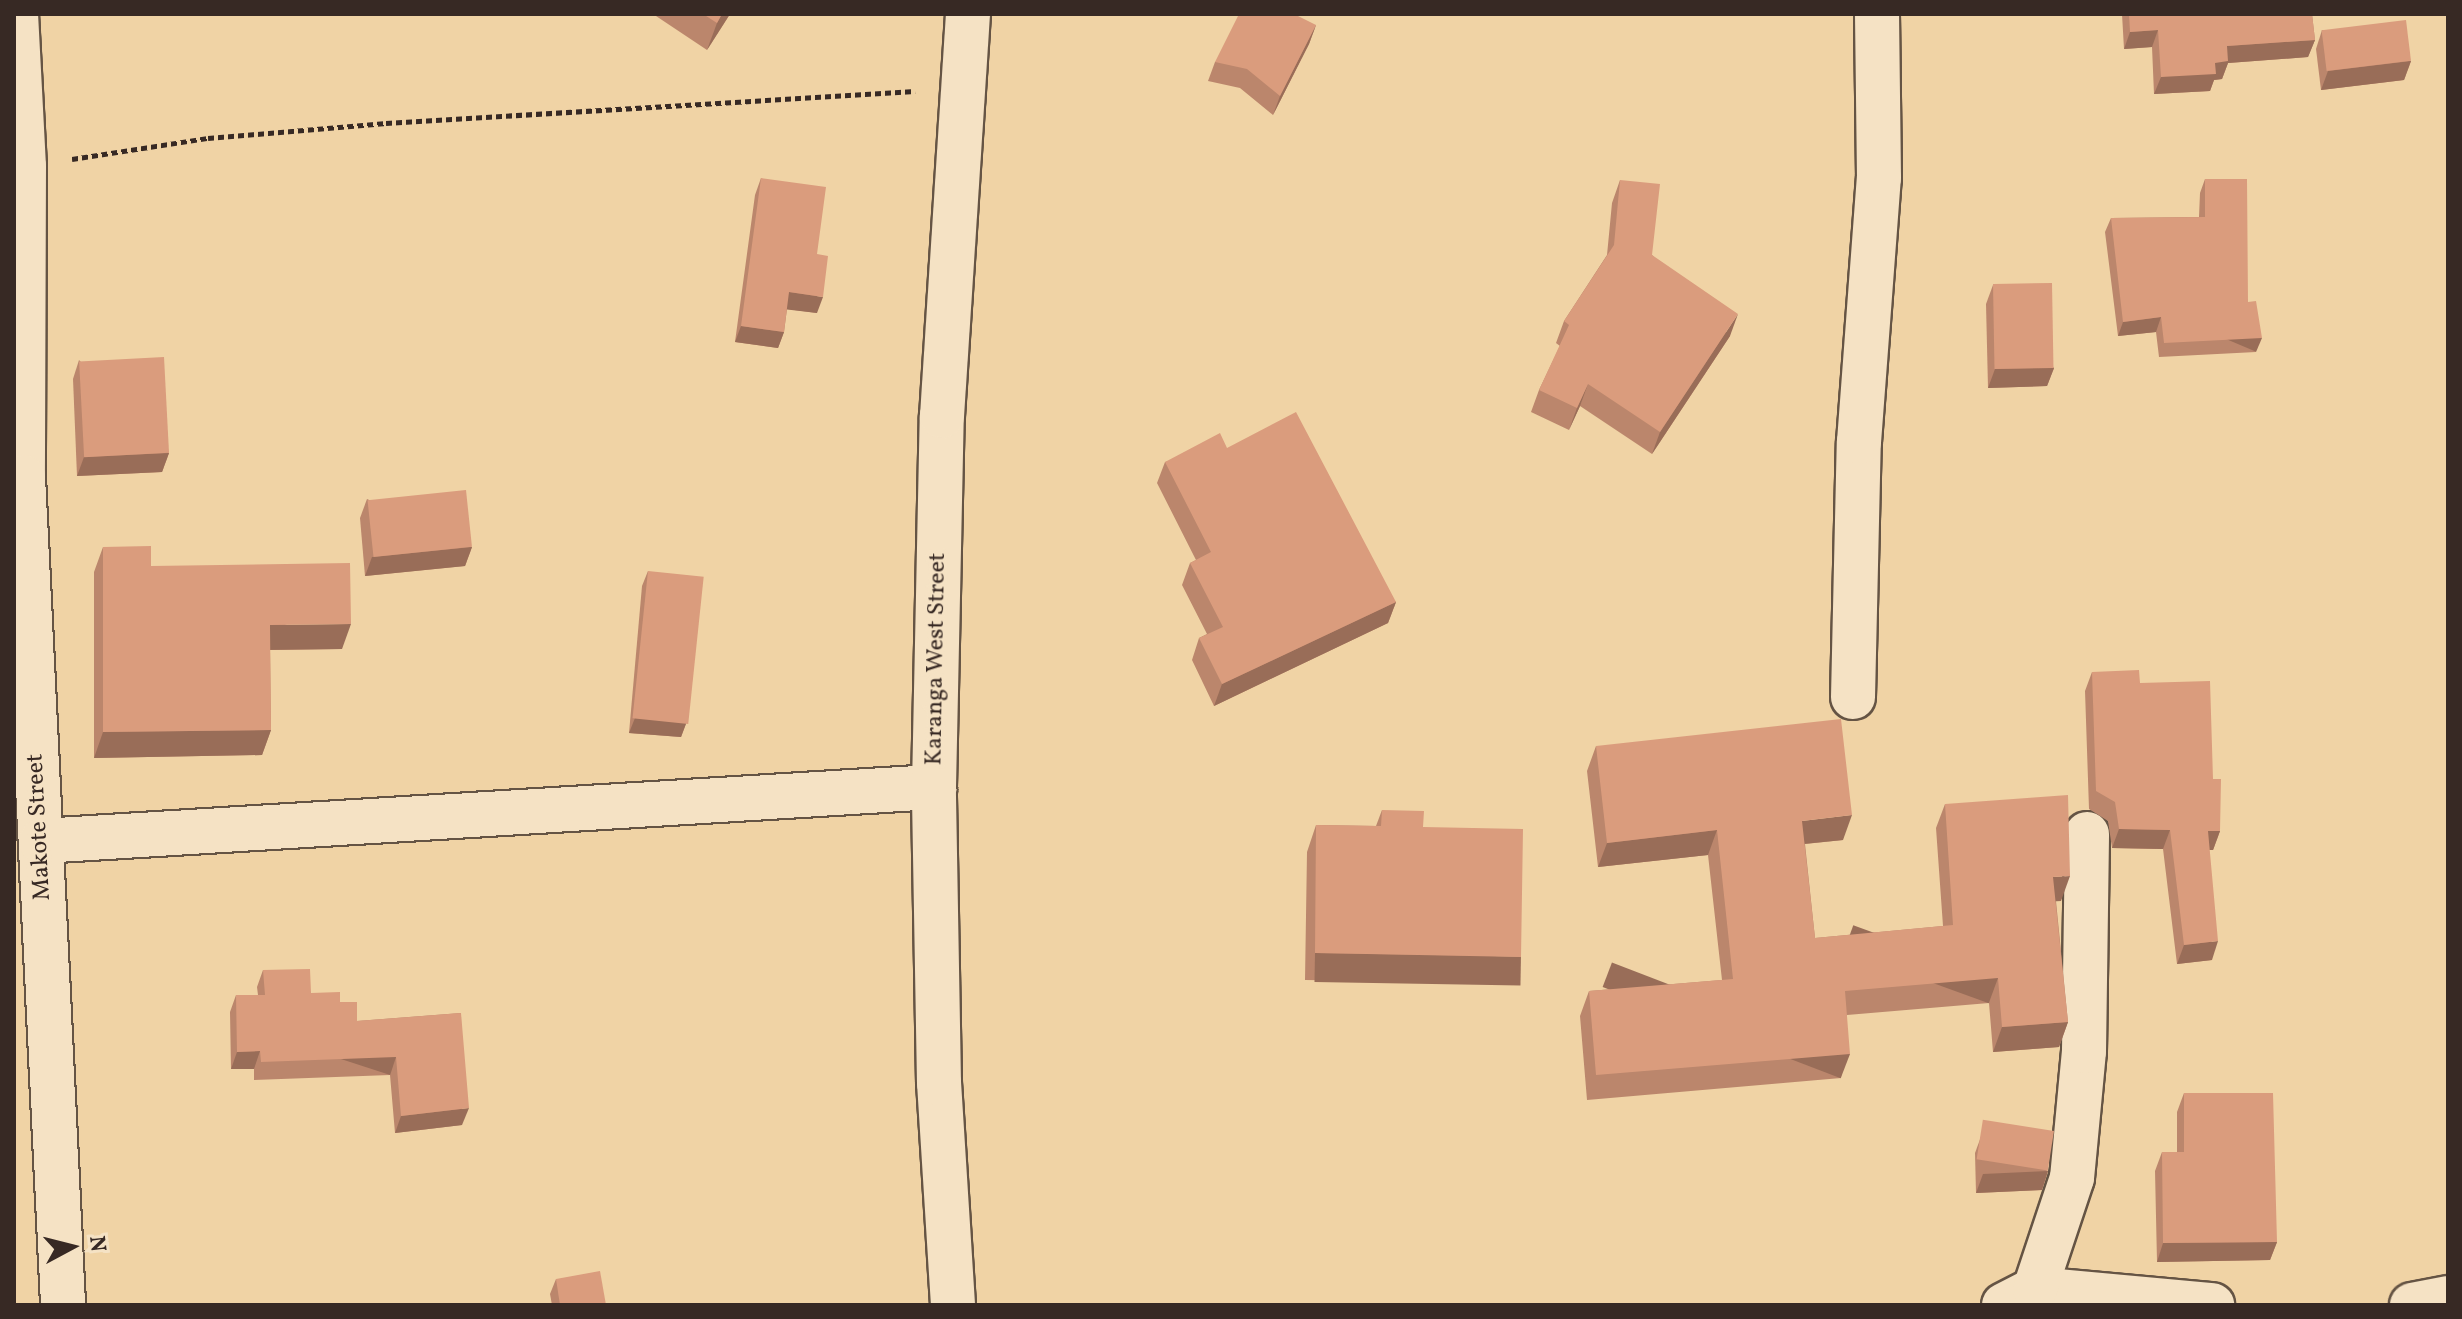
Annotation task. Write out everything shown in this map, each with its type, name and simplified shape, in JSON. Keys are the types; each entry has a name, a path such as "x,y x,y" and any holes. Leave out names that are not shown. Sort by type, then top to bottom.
{"street":[{"name":"Makote Street","path":"16,14 23,477 63,1305"},
{"name":"Karanga West Street","path":"953,1305 939,1083 934,787 942,416 968,14"},
{"path":"1853,697 1859,442 1879,178 1877,14"},
{"path":"41,841 934,787"},
{"path":"2087,834 2084,1051 2072,1178 2020,1297 2212,1305"},
{"path":"2412,1305 2448,1298"}],"path":[{"path":"19,166 208,138 964,89"}],"building":[{"path":"703,14 722,14 717,23"},
{"path":"1239,14 1294,14 1316,25 1280,96 1247,69 1215,62"},
{"path":"2129,14 2312,14 2315,40 2227,46 2228,61 2215,63 2216,74 2161,77 2158,30 2130,32"},
{"path":"2406,20 2411,61 2327,71 2322,30"},
{"path":"761,178 826,187 817,254 828,256 823,297 789,292 784,332 741,326"},
{"path":"2205,179 2247,179 2248,302 2256,301 2262,338 2164,343 2161,317 2123,322 2111,218 2205,217"},
{"path":"1620,180 1660,184 1652,255 1738,314 1660,432 1588,384 1577,408 1539,390 1569,325 1564,321 1614,245"},
{"path":"2052,283 2053,368 1994,369 1993,284"},
{"path":"164,357 169,453 84,457 79,361"},
{"path":"1296,412 1396,602 1222,684 1199,638 1223,627 1190,563 1211,552 1165,462 1220,433 1227,448"},
{"path":"466,490 472,547 374,557 368,500"},
{"path":"151,546 151,566 350,563 351,624 270,625 271,730 103,732 103,547"},
{"path":"648,571 704,577 688,724 633,718"},
{"path":"2139,670 2140,683 2210,681 2213,779 2221,779 2220,831 2208,831 2218,941 2184,945 2170,830 2119,829 2115,802 2096,791 2092,672"},
{"path":"1841,719 1852,815 1802,821 1815,938 1953,925 1945,804 2068,795 2070,876 2053,877 2068,1022 2002,1027 1998,978 1845,991 1850,1054 1596,1075 1589,991 1733,979 1717,830 1607,843 1596,746"},
{"path":"1382,810 1424,811 1423,827 1523,829 1521,957 1315,953 1316,825 1381,826"},
{"path":"310,969 311,993 340,992 340,1002 357,1002 357,1021 461,1013 469,1108 401,1116 396,1057 261,1062 260,1051 237,1052 236,995 265,995 263,970"},
{"path":"2184,1093 2273,1093 2277,1242 2163,1243 2162,1152 2184,1152"},
{"path":"1983,1120 2054,1131 2048,1171 1977,1159"},
{"path":"600,1271 606,1305 560,1305 556,1279"}]}
